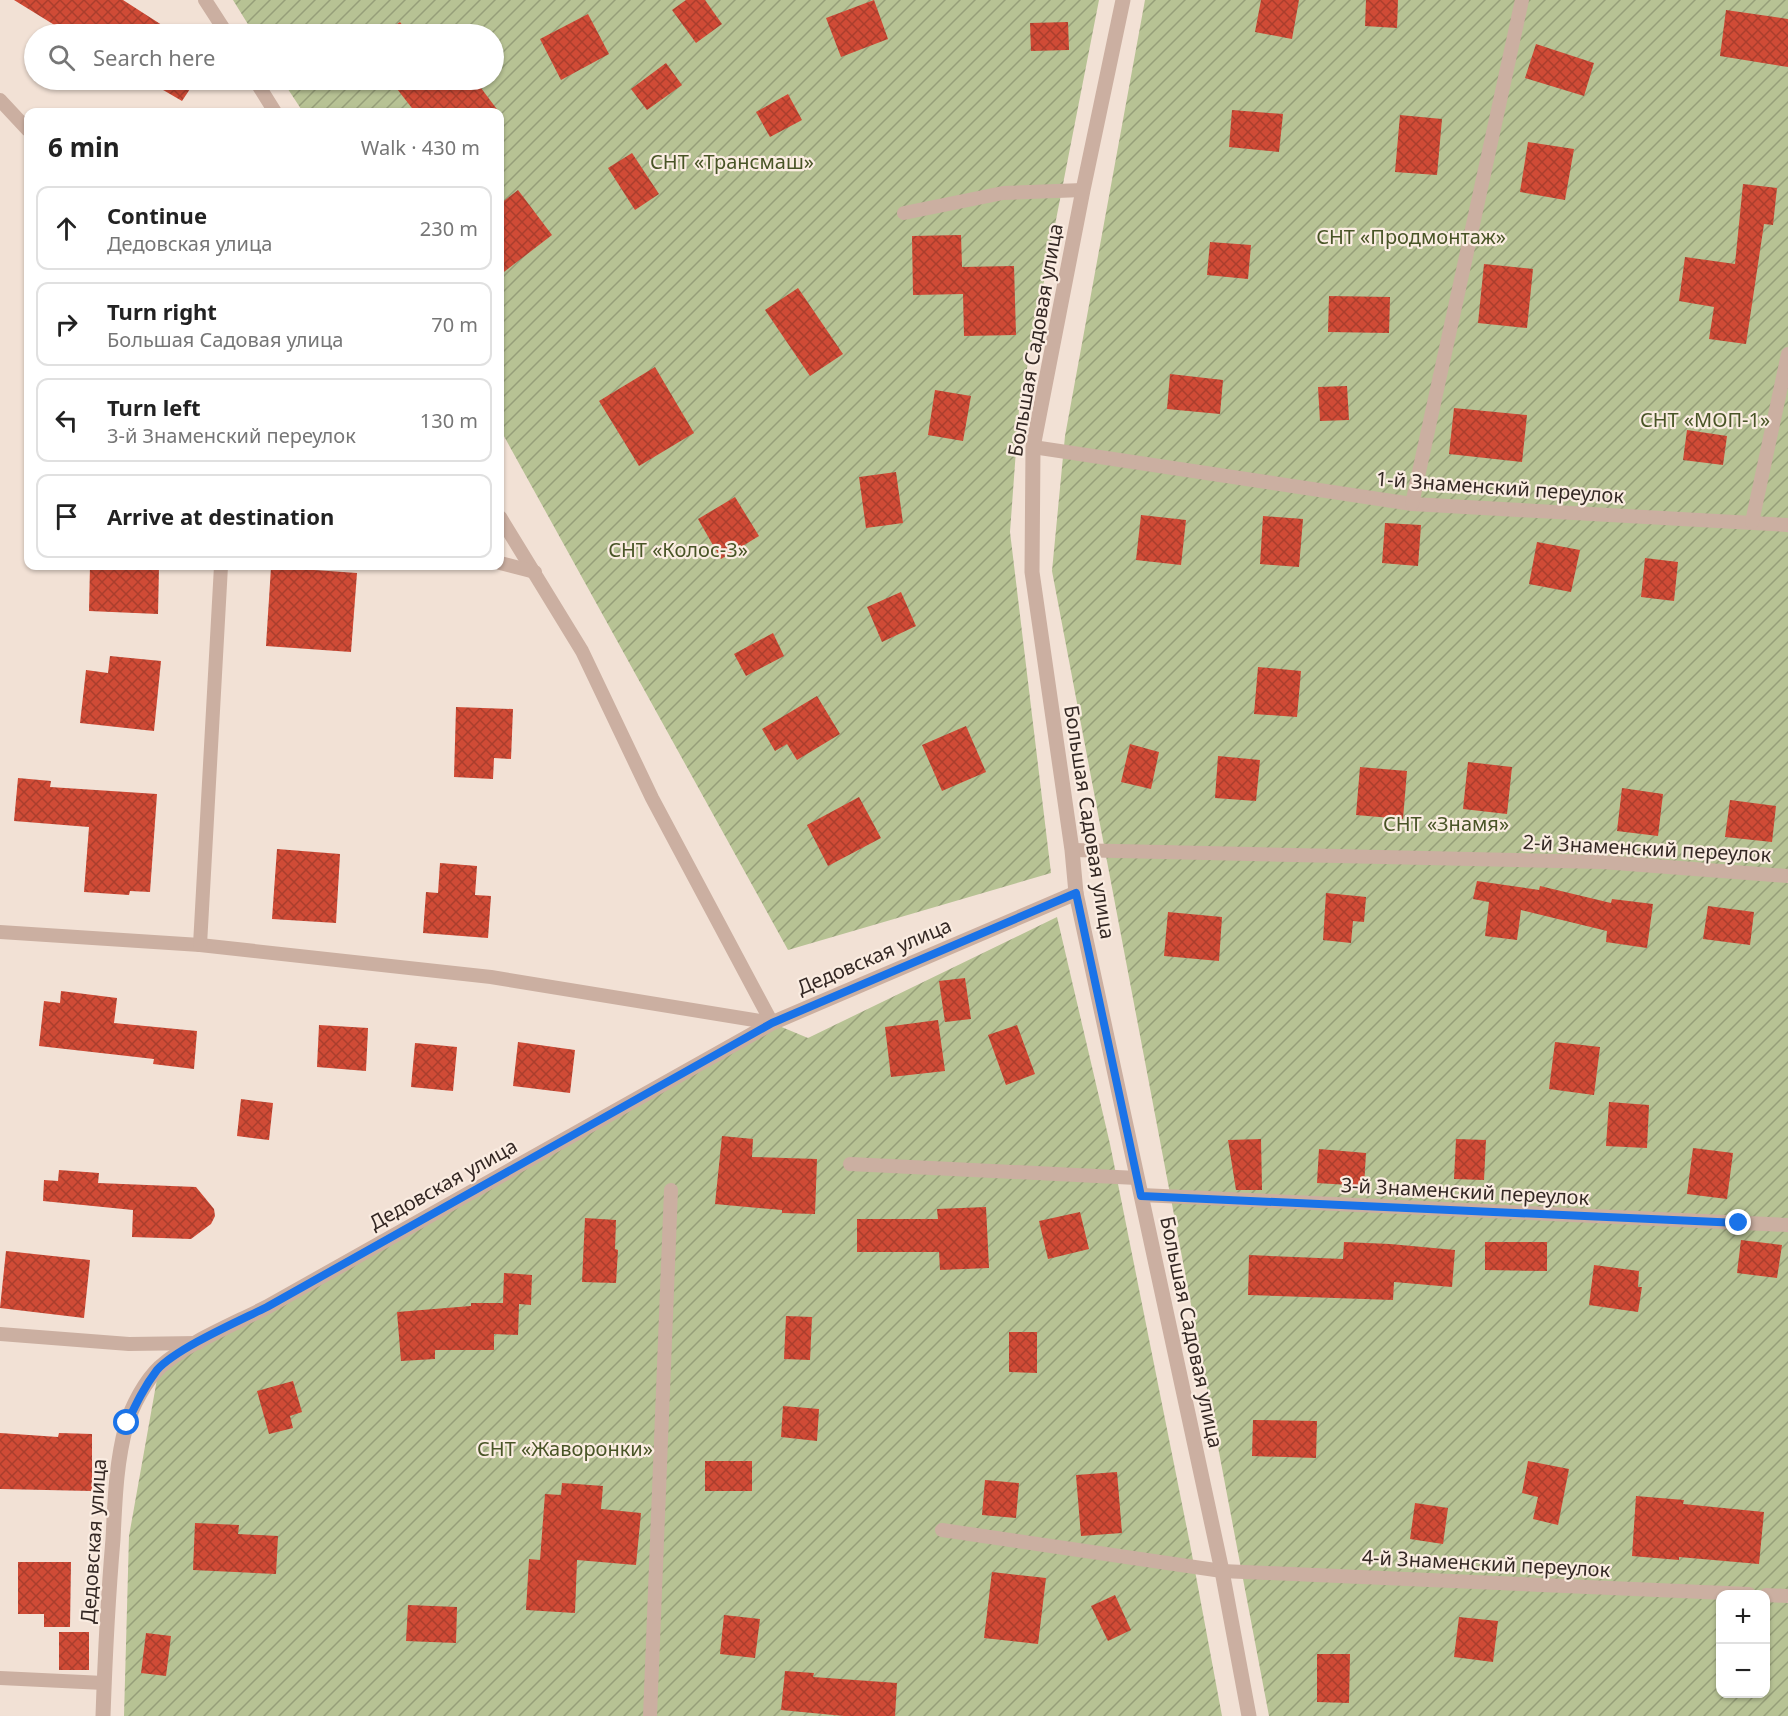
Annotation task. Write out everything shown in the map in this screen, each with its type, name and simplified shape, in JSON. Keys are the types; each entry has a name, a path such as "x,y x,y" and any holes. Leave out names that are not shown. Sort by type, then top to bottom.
{"street":[{"name":"Большая Садовая улица","path":"1123,0 1033,447 1032,572 1072,850 1076,893 1222,1570 1249,1716"},
{"name":"Дедовская улица","path":"103,1716 119,1459 127,1423 141,1392 159,1368 178,1354 278,1301 772,1023 1076,893"}],"lane":[{"path":"205,0 221,24"},
{"path":"1412,504 1522,0"},
{"path":"261,90 272,108"},
{"path":"0,100 24,126"},
{"path":"904,213 1003,193 1083,190"},
{"path":"1752,522 1788,354"},
{"name":"1-й Знаменский переулок","path":"1033,447 1412,504 1788,525"},
{"path":"504,523 582,651 652,798 772,1023"},
{"path":"504,563 535,572"},
{"path":"200,945 221,570"},
{"name":"2-й Знаменский переулок","path":"1072,850 1602,862 1788,876"},
{"path":"0,932 200,945 491,977 772,1023"},
{"path":"850,1164 1137,1178"},
{"path":"650,1716 671,1190"},
{"name":"3-й Знаменский переулок","path":"1141,1196 1788,1225"},
{"path":"0,1334 129,1344 198,1343"},
{"name":"4-й Знаменский переулок","path":"942,1530 1222,1570 1716,1592"},
{"path":"1770,1595 1788,1596"},
{"path":"0,1677 104,1683"}],"green space":[{"path":"233,0 1099,0 1019,409 1010,532 1051,873 788,950 504,436 504,108 300,108 289,90 504,90 504,24 248,24"},
{"name":"СНТ «Знамя»","path":"1145,0 1788,0 1788,1716 1269,1716 1052,571 1065,436"},
{"name":"СНТ «Жаворонки»","path":"1057,917 1110,1144 1222,1716 124,1716 129,1536 159,1368 772,1023 808,1038"}],"building":[{"path":"14,0 123,0 160,24 53,24"},
{"path":"686,0 705,0 722,24 696,43 672,10"},
{"path":"874,0 888,39 841,57 826,18"},
{"path":"1261,0 1299,0 1292,39 1255,32"},
{"path":"1366,0 1398,0 1397,28 1365,26"},
{"path":"1726,10 1788,19 1788,67 1720,56"},
{"path":"588,14 609,54 561,80 540,39"},
{"path":"1068,22 1069,50 1031,51 1030,23"},
{"path":"1536,44 1594,63 1584,96 1525,78"},
{"path":"666,63 682,85 647,110 631,89"},
{"path":"163,90 189,90 182,101"},
{"path":"398,90 482,90 496,108 412,108"},
{"path":"788,94 802,120 770,137 756,112"},
{"path":"1232,110 1283,114 1279,152 1229,147"},
{"path":"1400,115 1442,119 1437,175 1395,172"},
{"path":"1528,142 1574,149 1565,200 1520,192"},
{"path":"632,153 659,194 635,210 608,168"},
{"path":"1743,184 1777,188 1773,225 1764,224 1746,344 1709,339 1714,307 1679,301 1685,257 1735,264"},
{"path":"518,190 552,235 504,272 504,201"},
{"path":"961,235 962,267 1014,266 1016,335 964,336 963,294 913,295 912,236"},
{"path":"1210,242 1251,245 1248,279 1207,275"},
{"path":"1484,264 1533,269 1527,328 1478,323"},
{"path":"798,288 843,354 810,376 765,310"},
{"path":"1329,296 1390,297 1389,333 1328,332"},
{"path":"655,367 694,433 639,466 599,401"},
{"path":"1170,374 1223,380 1220,414 1167,409"},
{"path":"1347,386 1349,420 1320,421 1318,387"},
{"path":"935,390 971,396 963,441 928,435"},
{"path":"1454,408 1527,415 1522,462 1449,454"},
{"path":"1687,430 1727,436 1723,465 1683,460"},
{"path":"896,472 903,523 866,528 859,477"},
{"path":"735,497 759,536 721,559 698,519"},
{"path":"1141,515 1186,520 1181,565 1136,560"},
{"path":"1263,516 1303,519 1299,567 1260,564"},
{"path":"1385,523 1421,525 1418,566 1382,563"},
{"path":"1537,542 1580,550 1571,592 1529,584"},
{"path":"1645,558 1678,562 1674,601 1641,597"},
{"path":"90,570 159,570 158,614 89,611"},
{"path":"271,570 357,573 351,652 266,646"},
{"path":"901,592 916,626 882,642 867,607"},
{"path":"773,633 784,656 746,676 734,654"},
{"path":"110,656 161,661 154,731 80,723 86,670 108,673"},
{"path":"1258,667 1301,671 1297,717 1254,714"},
{"path":"817,696 840,734 797,760 787,744 775,751 762,729"},
{"path":"456,707 513,709 511,759 494,758 493,779 454,777"},
{"path":"966,726 986,772 942,791 922,745"},
{"path":"1130,744 1159,752 1151,789 1121,782"},
{"path":"1218,756 1260,760 1256,801 1215,798"},
{"path":"1468,762 1512,767 1507,814 1463,809"},
{"path":"1360,767 1407,771 1403,819 1356,815"},
{"path":"18,778 51,781 50,787 157,794 150,892 130,891 129,895 84,892 89,827 14,821"},
{"path":"1622,788 1663,794 1658,836 1617,831"},
{"path":"859,797 881,838 828,866 807,825"},
{"path":"1730,800 1776,806 1772,842 1725,837"},
{"path":"277,849 340,854 336,923 272,919"},
{"path":"440,863 477,866 475,895 491,896 488,938 423,933 426,892 438,893"},
{"path":"1477,881 1539,890 1540,886 1611,903 1612,899 1653,904 1647,948 1606,942 1607,931 1521,910 1517,940 1485,936 1489,902 1473,899"},
{"path":"1326,893 1366,897 1364,922 1353,921 1351,943 1323,940"},
{"path":"1708,906 1754,912 1750,945 1703,939"},
{"path":"1168,912 1222,917 1219,961 1164,956"},
{"path":"965,978 971,1019 945,1022 939,981"},
{"path":"61,991 117,998 114,1023 197,1031 194,1069 153,1064 154,1059 39,1046 44,1001 60,1003"},
{"path":"938,1020 945,1071 891,1077 885,1027"},
{"path":"319,1025 368,1028 366,1071 317,1067"},
{"path":"1017,1025 1035,1074 1006,1085 988,1035"},
{"path":"518,1042 575,1050 570,1093 513,1086"},
{"path":"1555,1042 1600,1047 1594,1095 1549,1089"},
{"path":"415,1043 457,1047 453,1091 411,1087"},
{"path":"241,1099 273,1103 269,1140 237,1136"},
{"path":"1609,1102 1649,1105 1647,1148 1606,1146"},
{"path":"722,1136 753,1139 752,1157 817,1159 815,1214 782,1213 782,1210 715,1204"},
{"path":"1261,1139 1262,1190 1236,1190 1228,1140"},
{"path":"1456,1139 1486,1140 1484,1180 1454,1179"},
{"path":"1693,1148 1733,1153 1727,1199 1687,1194"},
{"path":"1319,1149 1366,1153 1364,1186 1317,1183"},
{"path":"59,1170 99,1173 98,1183 196,1187 214,1209 215,1216 211,1224 191,1239 132,1237 133,1210 43,1201 44,1180 58,1181"},
{"path":"986,1207 989,1268 940,1270 939,1252 857,1252 857,1219 938,1219 937,1209"},
{"path":"1080,1212 1089,1249 1048,1259 1039,1221"},
{"path":"585,1218 616,1220 615,1249 618,1250 616,1283 582,1282"},
{"path":"1741,1240 1782,1245 1777,1278 1737,1273"},
{"path":"1344,1242 1455,1250 1452,1287 1394,1282 1393,1300 1248,1295 1249,1255 1343,1259"},
{"path":"1485,1242 1547,1242 1547,1271 1485,1270"},
{"path":"6,1251 90,1260 84,1318 0,1308"},
{"path":"1594,1265 1639,1271 1638,1287 1642,1287 1638,1312 1589,1305"},
{"path":"504,1273 532,1275 531,1305 519,1304 518,1335 494,1334 494,1350 435,1350 435,1359 401,1361 397,1312 471,1306 471,1303 503,1303"},
{"path":"786,1316 812,1317 810,1360 784,1359"},
{"path":"1009,1332 1037,1332 1037,1373 1009,1372"},
{"path":"293,1381 302,1412 290,1416 293,1428 269,1434 257,1391"},
{"path":"783,1406 819,1409 817,1441 781,1437"},
{"path":"1253,1420 1317,1421 1316,1458 1252,1456"},
{"path":"0,1433 58,1437 59,1433 92,1434 92,1491 0,1489"},
{"path":"705,1461 752,1461 752,1491 705,1491"},
{"path":"1528,1461 1569,1469 1558,1525 1533,1519 1538,1497 1522,1493"},
{"path":"1117,1472 1122,1533 1081,1536 1076,1475"},
{"path":"985,1480 1019,1483 1016,1518 982,1515"},
{"path":"562,1483 603,1486 601,1509 641,1513 636,1565 577,1560 575,1613 526,1610 529,1559 540,1560 545,1494 561,1495"},
{"path":"1636,1496 1684,1500 1683,1504 1764,1512 1759,1564 1679,1557 1679,1560 1632,1556"},
{"path":"1415,1503 1448,1508 1443,1544 1410,1539"},
{"path":"195,1523 239,1525 238,1534 278,1536 276,1574 193,1570"},
{"path":"18,1562 71,1562 70,1627 44,1627 44,1614 18,1614"},
{"path":"992,1572 1046,1578 1038,1644 984,1638"},
{"path":"1115,1595 1131,1630 1108,1641 1091,1606"},
{"path":"408,1605 457,1607 456,1643 406,1641"},
{"path":"724,1615 760,1619 755,1658 720,1654"},
{"path":"1459,1617 1498,1621 1493,1662 1454,1657"},
{"path":"59,1632 89,1632 89,1670 59,1670"},
{"path":"146,1633 171,1636 166,1676 141,1673"},
{"path":"1317,1654 1350,1654 1349,1703 1317,1702"},
{"path":"785,1671 814,1673 813,1677 897,1683 895,1716 844,1716 781,1710"}],"route":[{"path":"127,1423 141,1392 159,1368 178,1354 267,1307 772,1023 1076,893 1141,1196 1739,1223"}],"park label":[{"name":"СНТ «Трансмаш»","path":"732,161"},
{"name":"СНТ «Продмонтаж»","path":"1411,236"},
{"name":"СНТ «МОП-1»","path":"1705,419"},
{"name":"СНТ «Колос-3»","path":"678,549"}]}
